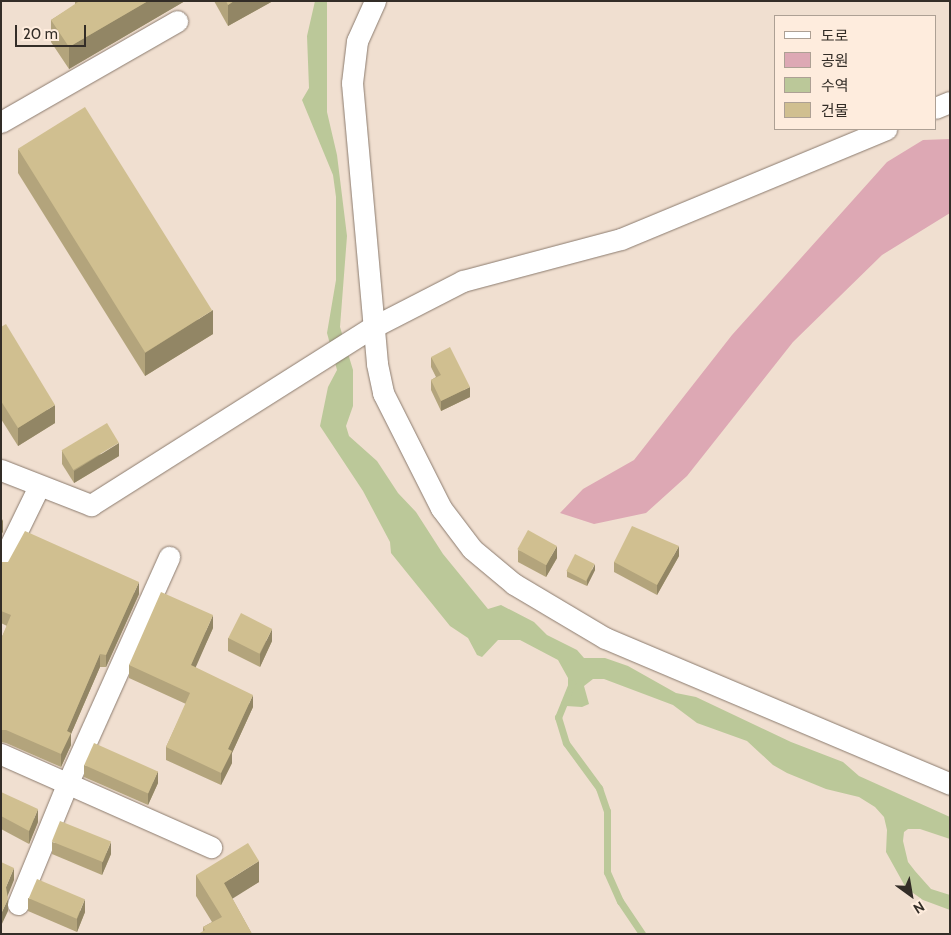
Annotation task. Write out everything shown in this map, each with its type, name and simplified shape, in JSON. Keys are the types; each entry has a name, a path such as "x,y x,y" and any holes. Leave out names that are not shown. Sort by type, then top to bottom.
{"street":[{"path":"375,1 357,41 352,84 373,327 383,393 441,508 472,549 514,584 605,638 950,784"},
{"path":"1,122 177,21"},
{"path":"936,108 950,102"},
{"path":"1,470 91,505 373,327 463,281 621,238 884,130"},
{"path":"1,564 39,486"},
{"path":"18,904 68,782 169,557"},
{"path":"1,754 68,782 211,847"}],"green space":[{"path":"950,139 950,213 882,255 793,342 687,476 646,513 594,524 560,513 583,489 634,460 732,335 887,162 923,140"}],"water":[{"path":"315,1 327,1 327,112 337,155 347,236 340,327 353,370 353,406 346,426 349,436 377,461 398,493 416,512 443,554 488,609 501,605 534,622 547,635 577,650 584,658 605,658 628,666 676,693 696,697 791,742 843,762 859,776 950,817 950,839 920,829 908,829 904,832 903,841 908,862 915,871 931,889 950,895 950,910 923,900 906,888 886,852 887,830 884,817 875,807 859,797 826,789 787,773 773,765 747,741 697,723 673,705 604,679 593,679 584,686 589,704 582,707 566,706 561,703 568,692 568,678 558,660 520,640 498,640 482,657 477,655 468,638 450,626 391,553 390,542 363,491 320,426 328,387 337,370 327,333 336,280 336,197 333,175 302,100 309,88 307,36"}],"building":[{"path":"78,1 148,1 69,47 51,20"},
{"path":"226,1 234,1 228,5"},
{"path":"85,107 212,311 145,352 18,149"},
{"path":"6,324 55,405 18,428 1,401 1,327"},
{"path":"450,347 470,387 441,401 431,380 441,375 431,357"},
{"path":"107,423 119,443 73,470 62,450"},
{"path":"632,526 679,546 657,585 614,562"},
{"path":"528,530 557,546 546,565 517,549"},
{"path":"25,531 139,582 106,655 100,654 67,731 71,733 61,754 6,730 1,730 1,639 11,615 1,611 1,562 8,562"},
{"path":"575,554 595,564 586,581 566,571"},
{"path":"161,592 213,615 191,665 253,695 228,749 232,751 221,773 166,747 190,693 129,665"},
{"path":"241,613 272,629 259,654 228,638"},
{"path":"94,743 158,771 148,793 84,765"},
{"path":"1,792 38,809 29,831 1,816"},
{"path":"60,821 111,842 103,862 52,841"},
{"path":"248,843 259,861 224,883 252,934 198,934 205,930 203,927 222,917 196,875"},
{"path":"1,862 14,868 6,887 8,899 1,914"},
{"path":"37,879 85,899 77,919 29,898"}],"waterway":[{"path":"572,683 558,717 566,743 599,788 607,811 607,872 620,901 642,934"}]}
